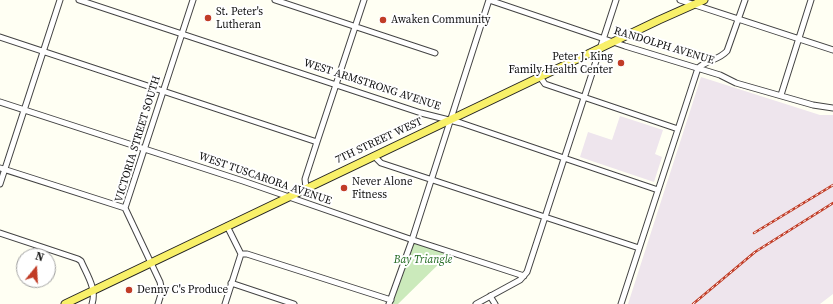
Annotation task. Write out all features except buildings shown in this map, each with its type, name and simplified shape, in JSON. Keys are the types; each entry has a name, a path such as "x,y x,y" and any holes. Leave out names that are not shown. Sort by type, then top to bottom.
{"main road":[{"name":"7TH STREET WEST","path":"65,304 600,48 704,0"}],"street":[{"path":"0,184 2,169 24,110 60,0"},
{"name":"WEST ARMSTRONG AVENUE","path":"79,0 421,113 461,123 658,190"},
{"name":"VICTORIA STREET SOUTH","path":"158,304 162,291 161,286 125,208 193,0"},
{"path":"275,0 436,52"},
{"path":"306,188 305,179 364,0"},
{"path":"241,254 247,254 390,302 412,240 489,0"},
{"name":"RANDOLPH AVENUE","path":"489,0 614,42 720,75 736,83 813,105 833,108"},
{"path":"476,304 520,280 524,276 545,217 616,0"},
{"path":"680,0 833,50"},
{"path":"620,304 698,68 707,62 722,56 727,51 745,0"},
{"path":"781,95 812,0"},
{"path":"0,37 317,142"},
{"path":"540,77 545,84 678,129"},
{"name":"WEST TUSCARORA AVENUE","path":"0,102 524,276"},
{"path":"374,156 381,163 639,248"},
{"path":"2,169 125,208"},
{"path":"225,304 241,254 227,226"},
{"path":"0,233 81,261 94,290 92,304"},
{"path":"231,283 294,304"},
{"path":"490,296 495,304"}],"shaded area":[{"path":"701,77 820,115 833,115 833,294 820,304 628,304"},
{"path":"620,116 663,130 655,154 662,157 654,182 580,157 588,132 612,140"}],"green space":[{"name":"Bay Triangle","path":"416,243 450,253 398,304 392,304 412,245"}],"railway":[{"path":"754,233 833,185"},
{"path":"693,304 755,252 833,203"}],"place":[{"name":"St. Peter's Lutheran","path":"208,18"},
{"name":"Awaken Community","path":"383,20"},
{"name":"Peter J. King Family Health Center","path":"621,63"},
{"name":"Never Alone Fitness","path":"344,188"},
{"name":"Denny C's Produce","path":"129,290"}]}
